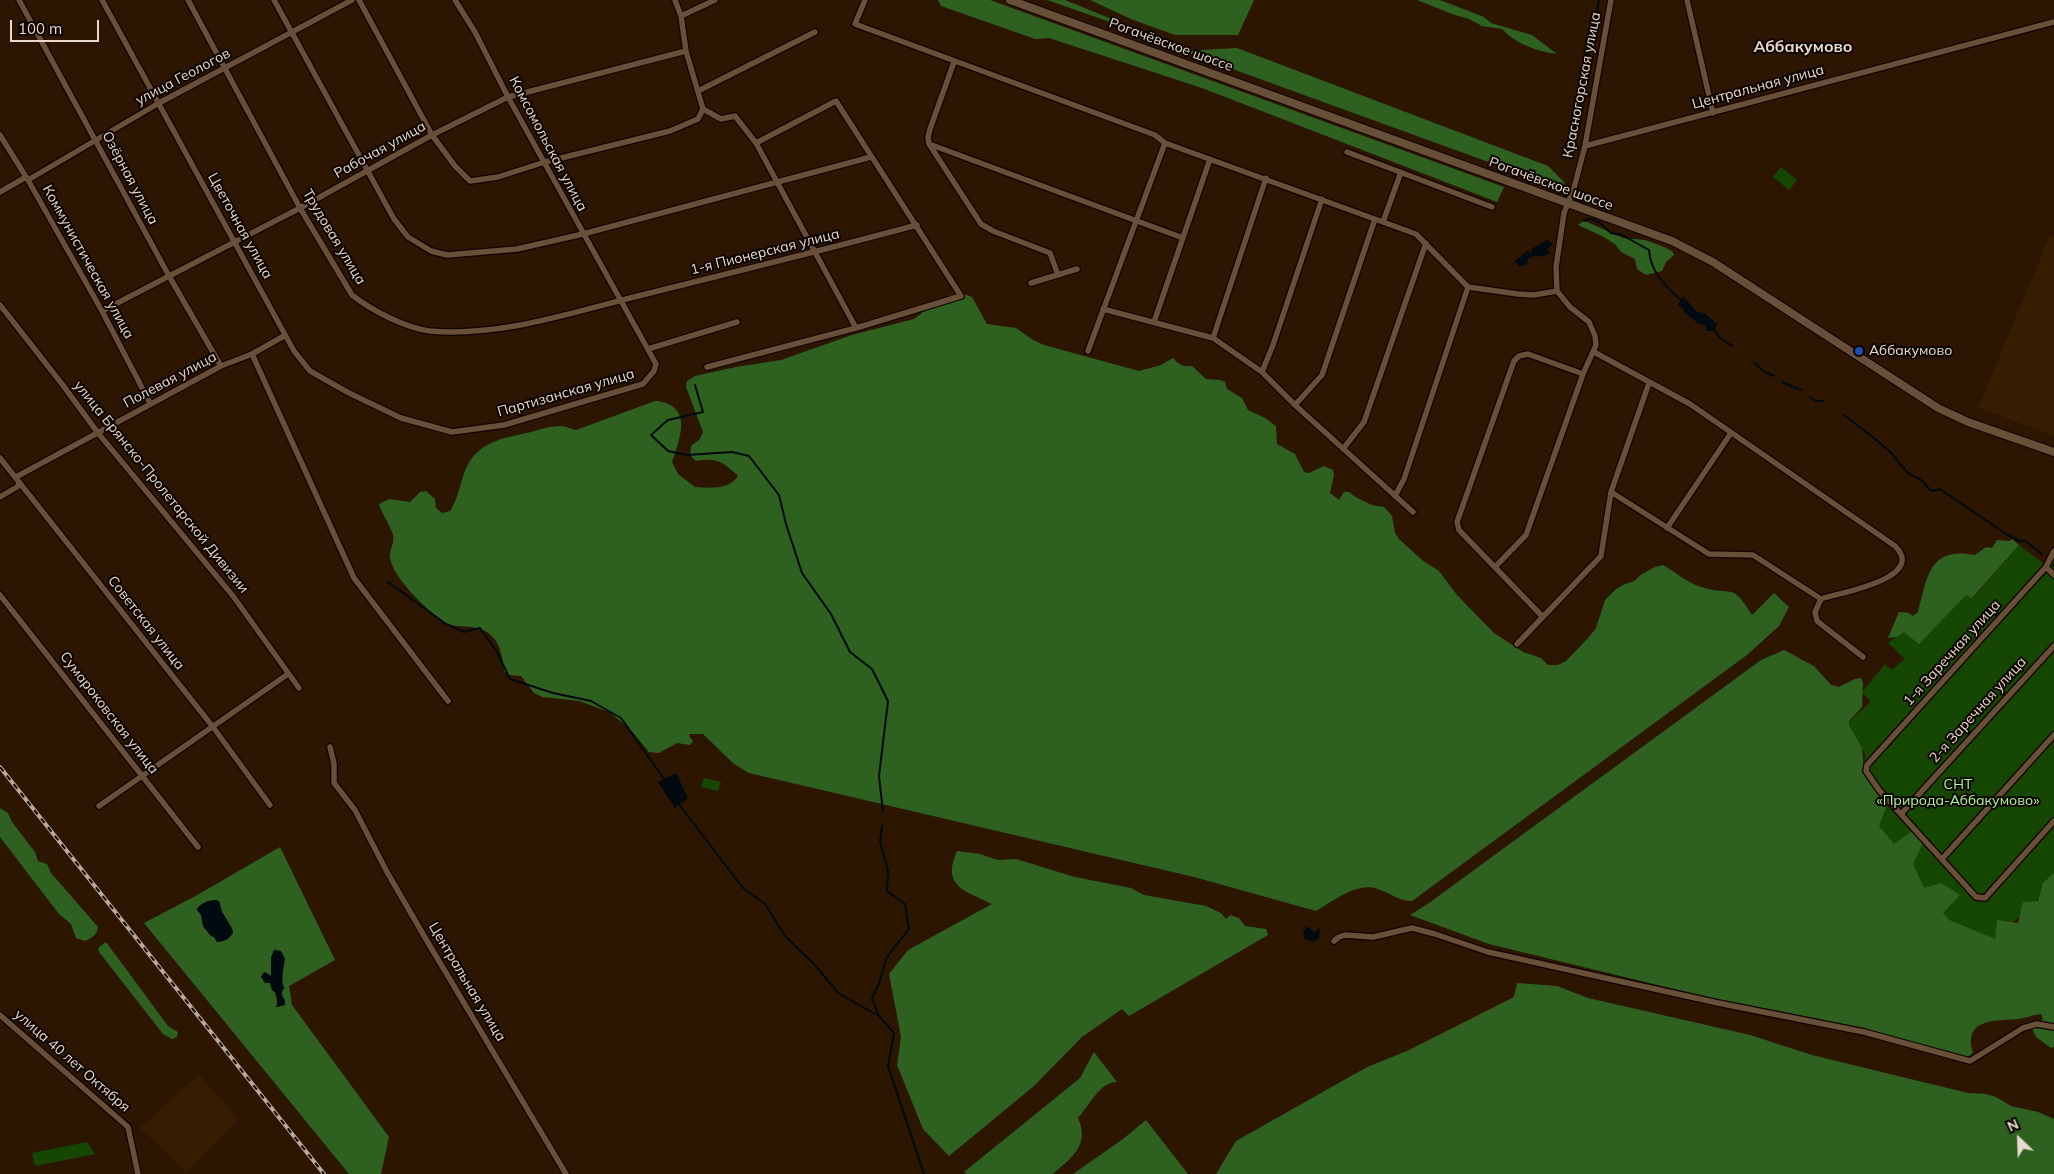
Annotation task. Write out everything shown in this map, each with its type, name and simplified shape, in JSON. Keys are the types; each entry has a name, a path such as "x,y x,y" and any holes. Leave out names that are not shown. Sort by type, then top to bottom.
{"main road":[{"name":"Рогачёвское шоссе","path":"1010,0 1691,249 1938,408 1968,422 2054,452"}],"street":[{"name":"Озёрная улица","path":"20,0 169,276 220,366"},
{"name":"Цветочная улица","path":"102,0 284,336 294,351 310,371 349,393 401,418"},
{"name":"Трудовая улица","path":"188,0 300,208 352,294 364,305 399,322 429,331 483,331 554,318 620,301"},
{"path":"274,0 394,219 408,237 431,251 447,255 517,250 871,157"},
{"name":"улица Геологов","path":"0,192 159,103 352,0"},
{"path":"359,0 432,135 455,166 470,181 498,177 545,162 670,131 698,119 703,109 686,51 681,16 675,0"},
{"name":"Комсомольская улица","path":"455,0 475,32 508,97 620,301"},
{"path":"681,16 715,0"},
{"path":"865,0 855,24 1155,135 1164,143 1266,178 1416,234 1468,287 1534,295 1557,292 1570,307 1589,322 1595,336 1596,346 1583,374 1526,535 1495,566"},
{"name":"Красногорская улица","path":"1557,292 1557,256 1564,213 1574,188 1585,146 1611,0"},
{"path":"1687,0 1713,113"},
{"name":"Центральная улица","path":"1585,146 1937,51 2054,22"},
{"path":"698,91 815,32"},
{"name":"Рабочая улица","path":"102,311 300,208 432,135 508,97 686,51"},
{"path":"954,62 930,129 929,144 981,224 993,231 1050,252 1058,275"},
{"path":"707,366 856,328 961,296 836,101 756,143"},
{"path":"703,109 721,119 735,116 756,143 856,328"},
{"name":"Коммунистическая улица","path":"0,135 27,178 102,311 150,403"},
{"path":"1088,351 1164,143"},
{"path":"929,144 1136,219 1183,238"},
{"path":"1348,152 1492,207"},
{"path":"1154,322 1210,159"},
{"path":"1383,222 1401,172"},
{"path":"1213,338 1266,178"},
{"path":"1262,372 1274,345 1322,199"},
{"path":"1295,405 1322,375 1375,219"},
{"name":"1-я Пионерская улица","path":"620,301 917,225"},
{"path":"1343,449 1364,422 1426,243"},
{"path":"1031,283 1077,269"},
{"path":"1395,496 1404,479 1468,287"},
{"name":"Партизанская улица","path":"401,418 452,432 504,425 643,384 656,367 655,361 620,301"},
{"name":"улица Брянско-Пролетарской Дивизии","path":"0,305 98,433 233,596 299,688"},
{"path":"1103,309 1213,338 1262,372 1295,405 1413,512"},
{"path":"648,349 737,322"},
{"name":"Полевая улица","path":"16,477 220,366 252,354 284,336"},
{"path":"1594,352 1690,404 1898,549 1902,561 1899,569 1892,575 1857,590 1821,599 1753,554 1709,554 1611,492"},
{"path":"252,354 309,475 354,578 448,701"},
{"path":"1542,616 1459,530 1457,522 1514,361 1519,356 1528,354 1583,374"},
{"path":"1517,644 1601,556 1611,492 1649,383"},
{"path":"1667,528 1731,433"},
{"name":"Советская улица","path":"0,458 212,727 270,805"},
{"path":"0,497 17,487 20,483"},
{"name":"1-я Заречная улица","path":"1901,814 1879,790 1866,772 1867,765 2046,567 2054,551"},
{"path":"2046,567 2054,574"},
{"name":"Сумароковская улица","path":"0,595 198,847"},
{"path":"1821,599 1815,612 1817,621 1863,657"},
{"name":"2-я Заречная улица","path":"1901,814 2054,646"},
{"path":"99,806 288,674"},
{"path":"1942,859 2054,735"},
{"name":"Центральная улица","path":"330,747 334,764 334,783 349,802 427,941 566,1174"},
{"path":"1901,814 1976,897 1985,898 2054,821"},
{"path":"1334,941 1345,935 1373,937 1412,928 1488,952 1864,1032 1970,1061 2023,1028 2037,1024 2054,1027"},
{"name":"улица 40 лет Октября","path":"0,1015 128,1126 138,1174"}],"shaded area":[{"path":"2050,235 2054,236 2054,436 1978,408"},
{"path":"1547,240 1553,244 1547,250 1551,253 1540,257 1536,255 1528,259 1527,264 1519,267 1515,261 1527,251 1532,253 1531,249"},
{"path":"1683,296 1697,312 1704,313 1717,324 1715,331 1707,331 1705,325 1699,324 1684,312 1684,309 1678,305"},
{"path":"676,773 688,798 675,808 658,782"},
{"path":"215,900 219,901 222,912 233,931 229,938 220,942 217,942 203,926 201,915 197,910 202,904"},
{"path":"1306,926 1315,932 1320,927 1319,938 1314,942 1305,939 1303,933"},
{"path":"274,950 281,951 285,959 282,979 285,989 283,989 281,995 285,1000 285,1005 276,1007 278,998 275,992 272,990 270,983 265,983 261,977 265,972 271,976 271,958"},
{"path":"199,1074 238,1119 187,1172 140,1128"}],"green space":[{"path":"938,0 990,0 1504,187 1497,202 1202,88 1049,38 1035,39 941,6"},
{"path":"1047,0 1065,0 1173,44"},
{"path":"1090,0 1254,0 1238,35 1175,35 1131,19"},
{"path":"1417,0 1440,0 1484,17 1491,23 1532,35 1557,54 1527,46 1514,39 1502,29 1482,26 1469,19"},
{"path":"1237,48 1548,166 1565,183 1560,188 1183,51"},
{"path":"1781,167 1797,180 1789,190 1773,177"},
{"path":"1582,222 1587,222 1623,238 1645,240 1672,251 1674,255 1666,262 1662,271 1646,275 1637,269 1635,259 1621,252 1615,244 1602,236 1578,225"},
{"path":"959,292 972,297 987,324 1016,328 1044,345 1139,371 1161,365 1173,358 1181,365 1192,366 1206,379 1225,382 1227,389 1242,398 1248,410 1276,426 1277,444 1295,454 1304,472 1309,473 1324,466 1333,470 1334,475 1330,493 1339,500 1344,492 1349,492 1372,505 1384,507 1392,516 1395,533 1399,539 1422,560 1439,571 1457,595 1494,633 1523,652 1541,658 1548,665 1558,665 1566,661 1589,637 1596,628 1605,600 1615,590 1634,581 1655,567 1663,565 1696,585 1735,594 1752,615 1774,593 1789,607 1779,626 1747,655 1412,901 1407,901 1370,887 1346,893 1316,911 1194,877 749,773 734,764 703,734 690,734 689,736 693,741 690,745 677,743 659,753 649,752 628,727 609,712 579,701 542,697 534,693 521,676 509,675 504,671 500,648 492,636 480,629 443,622 410,591 392,565 390,554 393,535 379,504 389,499 410,502 420,492 426,491 435,499 436,508 442,513 450,511 454,505 468,464 478,452 492,443 507,437 546,428 563,426 576,430 655,401 667,403 675,408 679,415 681,433 672,462 678,474 695,487 719,487 730,484 738,476 724,464 714,460 696,461 690,455 691,446 700,439 703,432 686,387 687,381 695,376 781,360 852,335 914,319 923,312 935,307 949,295"},
{"path":"2012,539 2019,545 1972,598 1966,595 1919,644 1904,632 1897,637 1888,638 1899,612 1909,613 1913,616 1918,612 1928,576 1939,560 1948,555 1960,553 1975,555 1986,547 1992,548 1997,540 2010,541"},
{"name":"СНТ «Природа-Аббакумово»","path":"2019,545 2044,564 2054,553 2054,884 1978,955 1839,807 1863,784 1865,754 1847,723 1871,702 1862,692 1885,664 1892,670 1905,659 1888,643 1904,631 1919,643 1966,594 1973,598"},
{"path":"1784,650 1814,666 1831,685 1839,687 1861,678 1863,683 1862,707 1849,721 1849,725 1862,748 1864,771 1888,803 1879,826 1894,844 1912,831 1923,843 1913,864 1924,888 1941,883 1960,895 1943,913 1949,920 1995,939 1997,920 2018,923 2023,902 2038,901 2043,883 2054,873 2054,1047 2051,1048 2036,1037 2032,1029 2043,1019 2041,1014 2018,1019 1991,1021 1977,1027 1971,1042 1973,1053 1965,1059 1867,1029 1719,1000 1489,944 1410,915 1761,660"},
{"path":"704,778 721,782 718,791 701,787"},
{"path":"0,808 8,813 12,822 35,852 38,861 47,864 51,873 98,927 97,932 92,937 85,941 76,938 71,924 59,914 0,837"},
{"path":"280,847 335,960 289,986 292,1005 389,1137 381,1174 349,1174 144,923 199,894","holes":["208,901 219,901 221,910 233,933 224,941 219,942 203,926 201,915 197,908","274,950 280,951 285,959 282,977 283,1005 278,1007 275,992 272,990 270,983 261,977 264,972 271,976 271,958"]},
{"path":"957,851 980,854 998,860 1016,859 1075,877 1131,888 1144,895 1206,906 1221,913 1226,919 1230,915 1239,918 1245,926 1266,929 1268,935 1129,1016 1122,1009 1082,1037 1034,1086 949,1156 923,1129 897,1065 901,1037 889,974 908,950 992,904 965,891 954,880 952,873 953,863"},
{"path":"106,942 168,1026 178,1032 177,1037 172,1039 163,1034 99,952 98,948"},
{"path":"1517,983 1557,986 1588,998 1750,1035 1812,1055 1968,1093 1986,1094 1996,1097 2011,1106 2038,1112 2054,1119 2054,1174 1216,1174 1236,1141 1367,1067 1407,1051 1514,997"},
{"path":"1094,1052 1117,1082 1111,1083 1100,1090 1078,1118 1082,1136 1077,1150 1067,1162 1053,1174 966,1174 964,1172 1080,1078"},
{"path":"1146,1120 1188,1174 1073,1174 1123,1139"},
{"path":"87,1142 95,1154 35,1166 32,1153"}],"waterway":[{"path":"1570,150 1569,136 1575,128 1579,114 1580,90 1585,77 1586,56 1592,43 1599,0"},
{"path":"1584,220 1591,219 1599,222 1611,233 1622,235 1649,250 1655,271 1670,290 1682,301"},
{"path":"1713,329 1720,338 1732,346"},
{"path":"1754,363 1765,372 1774,376"},
{"path":"1782,382 1801,390"},
{"path":"695,385 703,412 668,420 651,435 668,451 687,455 732,452 749,456 779,495 802,573 831,614 850,652 872,669 888,701 879,776 883,812"},
{"path":"1810,397 1816,401 1823,401"},
{"path":"1844,415 1879,442 1908,473 1921,480 1931,491 1940,489 2006,534 2019,541 2025,541 2042,554"},
{"path":"388,582 446,624 464,632 480,628 497,652 510,679 553,693 591,701 621,718 664,779"},
{"path":"678,803 743,888 765,904 786,937 815,965 838,993 879,1016 894,1033 888,1066 924,1174"},
{"path":"878,1014 872,998 887,957 909,929 905,904 887,891 888,871 880,841 882,826"}],"railway":[{"path":"0,767 324,1174"}],"place":[{"name":"Аббакумово","path":"1859,351"}],"district":[{"name":"Аббакумово","path":"1803,47"}]}
